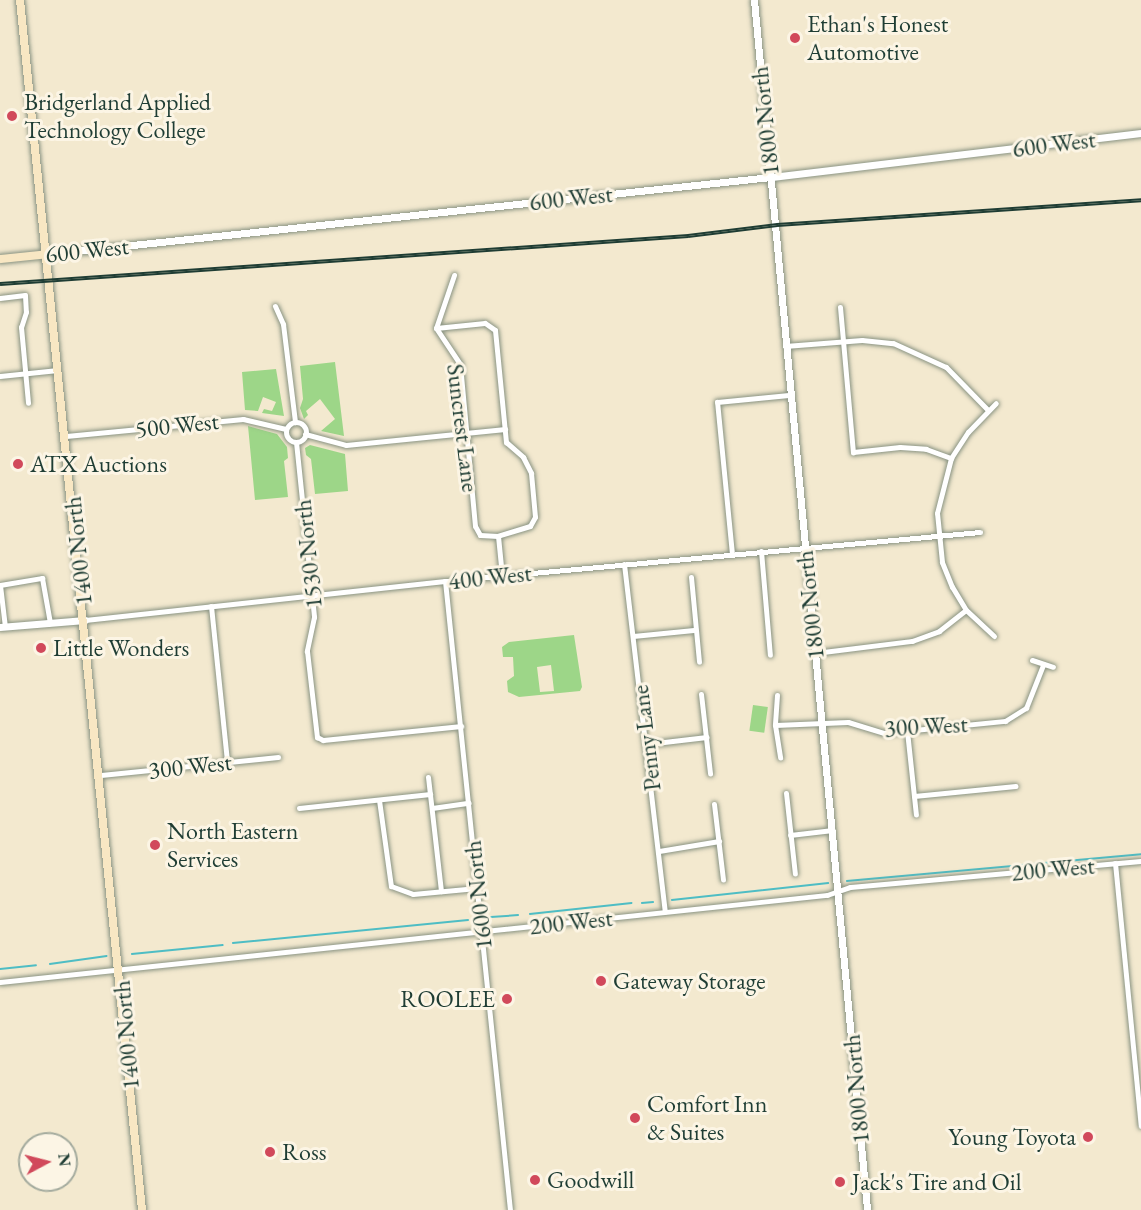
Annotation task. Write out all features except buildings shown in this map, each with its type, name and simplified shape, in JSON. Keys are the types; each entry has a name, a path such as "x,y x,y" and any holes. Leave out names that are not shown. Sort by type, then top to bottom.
{"main road":[{"name":"1400 North","path":"20,0 101,775 141,1210"},
{"name":"600 West","path":"0,260 48,254"}],"street":[{"name":"1800 North","path":"754,0 784,346 839,892 867,1210"},
{"name":"600 West","path":"48,254 771,177 1141,133"},
{"path":"454,275 436,328 491,325 505,429 510,448 528,463 535,517 530,526 498,536 502,576"},
{"path":"0,298 25,295 26,312 21,327 28,404"},
{"path":"275,306 283,324 295,422"},
{"path":"840,307 853,452 900,447 926,449 951,458"},
{"name":"Suncrest Lane","path":"436,328 460,364 475,526 480,535 498,536"},
{"path":"784,346 843,340 893,343 921,353 946,367 988,410"},
{"path":"0,376 60,370"},
{"path":"732,554 717,402 789,395"},
{"path":"994,636 966,610 942,562 939,536 941,487 951,458 996,403"},
{"name":"500 West","path":"66,436 243,419 286,429"},
{"path":"295,422 286,429 288,438 296,442 305,435"},
{"path":"295,422 303,426 305,435"},
{"path":"305,435 346,445 505,429"},
{"name":"1530 North","path":"296,442 312,595 314,625 307,651 317,737 323,740 461,726"},
{"name":"400 West","path":"3,627 804,546 980,532"},
{"path":"761,551 770,655"},
{"name":"Penny Lane","path":"624,564 665,912"},
{"path":"691,577 694,630 699,662"},
{"path":"3,627 0,585 42,578 50,622"},
{"name":"1600 North","path":"445,581 483,930 510,1210"},
{"path":"211,606 227,762"},
{"path":"815,653 912,641 939,631 966,610"},
{"path":"633,636 694,630"},
{"path":"1032,660 1053,667"},
{"name":"300 West","path":"775,725 848,722 884,733 1005,721 1017,716 1034,695 1043,665"},
{"path":"701,694 710,773"},
{"path":"777,695 775,725 780,758"},
{"path":"907,731 916,815"},
{"path":"647,744 706,738"},
{"name":"300 West","path":"101,775 278,757"},
{"path":"429,777 441,891"},
{"path":"914,796 1016,786"},
{"path":"786,793 795,874"},
{"path":"299,808 430,794"},
{"path":"379,800 388,883 409,893 477,888"},
{"path":"432,808 468,803"},
{"path":"714,804 723,879"},
{"path":"790,835 833,830"},
{"path":"658,851 719,842"},
{"name":"200 West","path":"0,982 665,912 839,892 850,887 1141,861"},
{"path":"1115,863 1141,1126"}],"green space":[{"path":"335,362 344,436 321,431 335,419 320,399 306,411 308,415 304,419 300,408 303,399 300,366"},
{"path":"276,369 284,416 262,413 264,409 272,411 276,402 263,397 258,411 245,410 242,372"},
{"path":"248,426 277,434 287,447 288,458 284,461 288,497 255,500"},
{"path":"310,445 345,454 348,491 315,494 311,459 306,455 305,448"},
{"path":"574,635 582,687 580,691 519,697 508,692 507,681 514,676 513,657 503,657 502,647 509,642","holes":["551,665 554,691 540,692 537,667"]},
{"path":"753,705 768,707 764,733 749,731"}],"waterway":[{"path":"847,881 1141,854"},
{"path":"672,900 828,883"},
{"path":"642,903 653,902"},
{"path":"530,914 631,903"},
{"path":"491,917 518,915"},
{"path":"233,943 468,920"},
{"path":"132,954 223,945"},
{"path":"50,964 106,956"},
{"path":"0,969 36,965"}],"railway":[{"path":"0,284 688,236 777,225 1141,200"}],"place":[{"name":"Ethan's Honest Automotive","path":"795,38"},
{"name":"Bridgerland Applied Technology College","path":"12,116"},
{"name":"ATX Auctions","path":"18,464"},
{"name":"Little Wonders","path":"41,648"},
{"name":"North Eastern Services","path":"155,845"},
{"name":"Gateway Storage","path":"601,981"},
{"name":"ROOLEE","path":"507,999"},
{"name":"Comfort Inn & Suites","path":"635,1118"},
{"name":"Young Toyota","path":"1088,1137"},
{"name":"Ross","path":"270,1152"},
{"name":"Goodwill","path":"535,1180"},
{"name":"Jack's Tire and Oil","path":"840,1182"}]}
